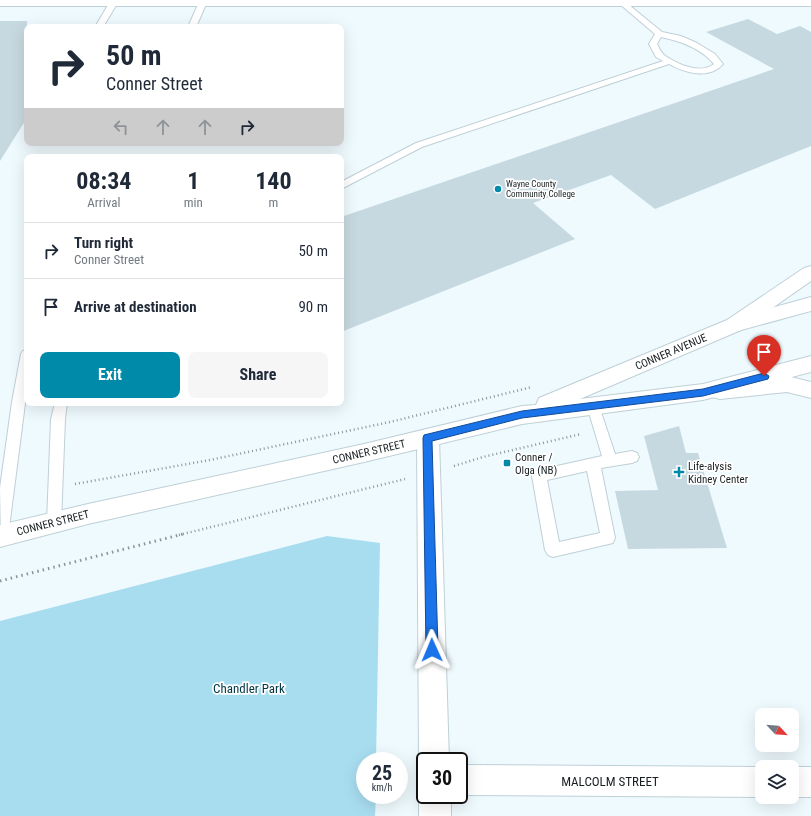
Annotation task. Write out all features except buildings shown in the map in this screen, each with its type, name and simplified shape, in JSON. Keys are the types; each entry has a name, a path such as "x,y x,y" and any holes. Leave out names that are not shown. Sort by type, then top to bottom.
{"main road":[{"path":"0,2 811,2"},
{"name":"CONNER AVENUE","path":"522,415 734,325 811,272"},
{"path":"734,325 811,304"},
{"name":"CONNER STREET","path":"1,536 54,522 428,438 522,415 703,392 811,364"},
{"path":"703,392 786,384 811,390"},
{"path":"428,438 434,752"},
{"name":"MALCOLM STREET","path":"468,780 755,782"},
{"path":"799,782 811,782"},
{"path":"435,804 435,816"}],"lane":[{"path":"621,1 659,34 678,38 694,45 712,56 719,64 715,68 706,71 694,71 680,67 660,55 653,44 659,34"},
{"path":"101,24 114,2"},
{"path":"193,24 202,2"},
{"path":"344,184 419,145 670,61"},
{"path":"1,536 18,402 24,370"},
{"path":"54,522 58,419 60,406"},
{"path":"594,406 610,460"},
{"path":"593,464 608,538 554,550 539,476 610,460 632,457"}],"path":[{"path":"56,487 210,460 390,422 532,387"}],"green space":[{"name":"Chandler Park","path":"327,536 380,543 376,752 356,752 356,804 376,804 375,816 0,816 0,621"}],"place":[{"name":"Wayne County Community College","path":"498,189"},
{"name":"Conner / Olga (NB)","path":"507,463"},
{"name":"Life-alysis Kidney Center","path":"679,472"}],"route":[{"path":"432,650 428,438 522,415 703,392 764,376"}]}
